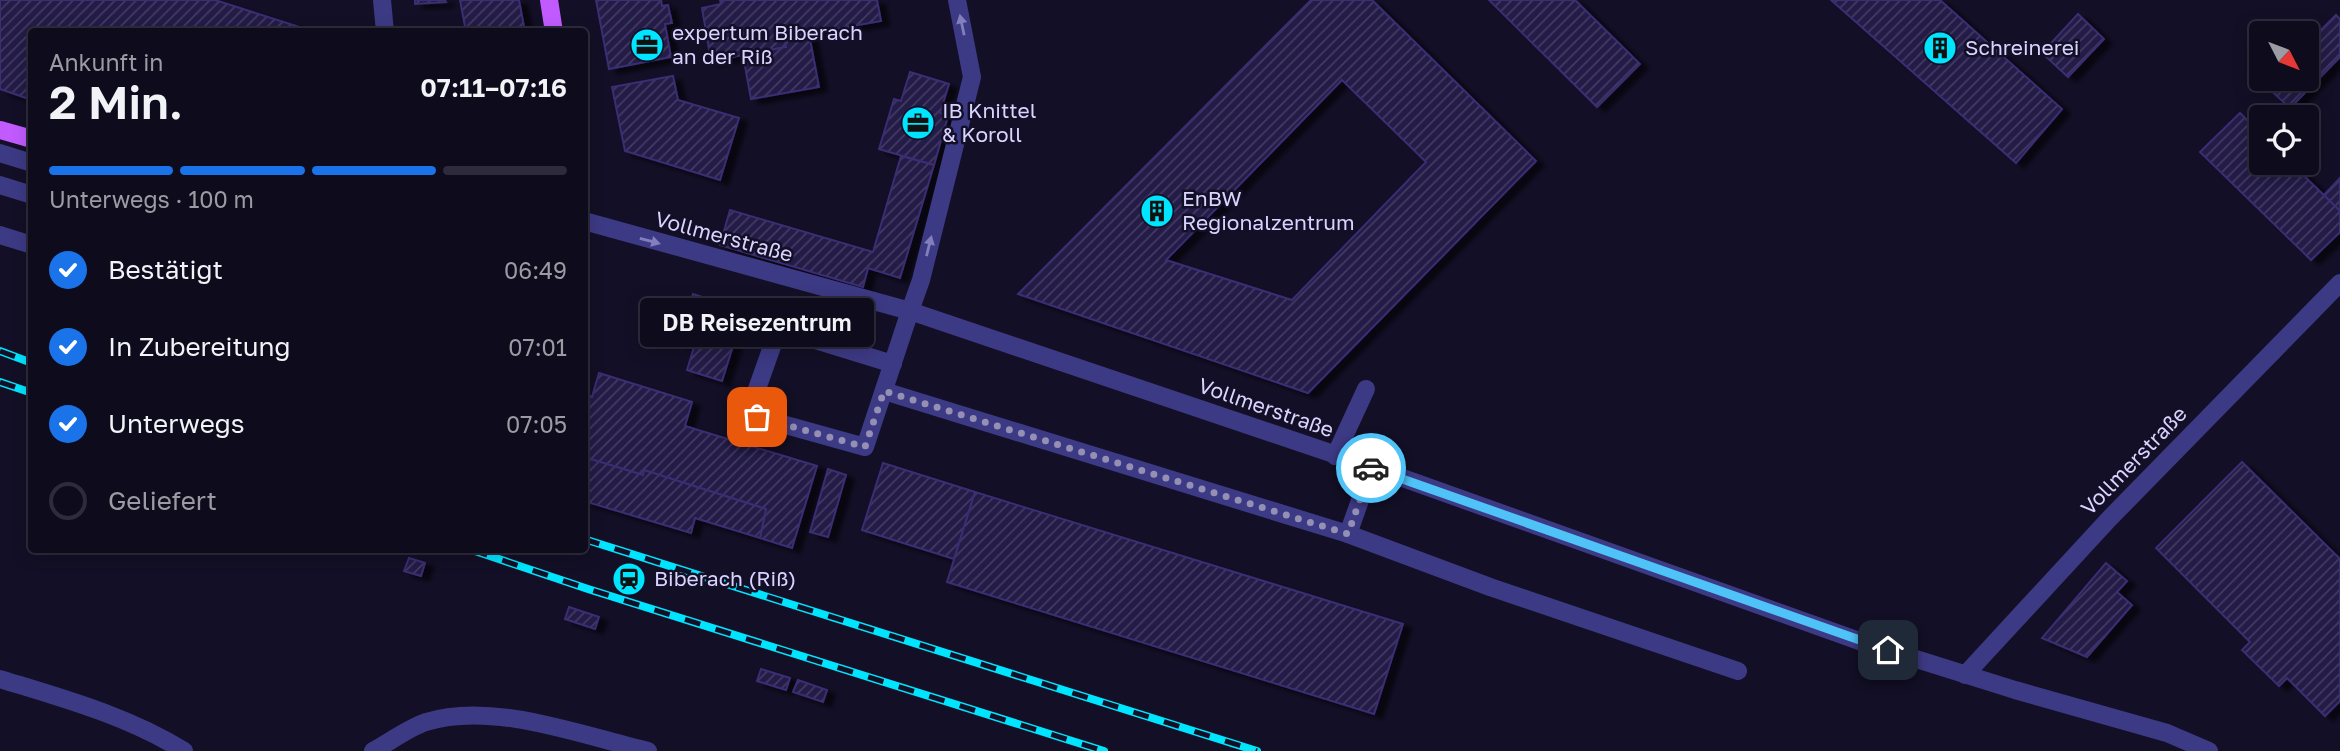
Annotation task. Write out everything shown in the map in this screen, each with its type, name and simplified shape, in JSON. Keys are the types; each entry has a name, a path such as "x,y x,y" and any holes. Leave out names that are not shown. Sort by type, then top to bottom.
{"main road":[{"path":"549,0 553,28"},
{"path":"0,130 28,138"}],"street":[{"path":"382,0 384,28"},
{"path":"893,364 789,332 774,341 752,403 757,417 865,447 893,364 910,311 921,280 972,77 957,0"},
{"path":"0,153 28,162"},
{"path":"0,185 28,194"},
{"name":"Vollmerstraße","path":"588,222 910,311 1372,467 1862,642 1965,675 2168,733 2209,751"},
{"path":"0,235 28,244"},
{"name":"Vollmerstraße","path":"1965,675 2109,519 2340,283"},
{"path":"1335,456 1366,389"},
{"path":"884,391 1348,534 1503,591 1738,671"},
{"path":"1348,534 1372,467"},
{"path":"0,679 60,697 127,722 184,751"},
{"path":"373,751 424,723 462,715 505,716 648,751"}],"building":[{"path":"0,0 215,0 302,28 28,28 28,99 0,89"},
{"path":"415,0 445,0 446,2 415,4"},
{"path":"460,0 519,0 524,28 465,28"},
{"path":"596,0 661,0 662,6 668,5 672,23 665,24 671,57 609,69"},
{"path":"720,0 877,0 881,21 785,38 786,47 711,61 702,8 721,4"},
{"name":"EnBW Regionalzentrum","path":"1311,0 1372,0 1536,161 1308,393 1018,294","holes":["1342,80 1426,162 1292,300 1166,260"]},
{"path":"1489,0 1575,0 1640,64 1597,107"},
{"name":"Schreinerei","path":"1831,0 1940,0 2062,109 2016,163"},
{"path":"2078,14 2104,39 2068,77 2042,53"},
{"path":"2336,15 2340,19 2340,57 2319,78 2319,32"},
{"path":"809,34 819,87 751,99 743,55 786,47 785,38"},
{"path":"910,72 949,84 940,113 948,116 934,165 879,149 894,99 901,101"},
{"path":"673,76 678,100 739,118 720,180 625,151 612,87"},
{"path":"2271,91 2307,91 2293,105 2287,105"},
{"path":"2240,113 2249,122 2249,175 2303,175 2340,211 2340,232 2311,260 2200,152"},
{"path":"901,156 934,165 900,278 868,268 863,287 720,245 730,210 873,252"},
{"path":"2340,178 2340,211 2324,195"},
{"path":"693,294 744,311 722,381 687,370 694,347 678,342"},
{"path":"599,373 692,402 685,426 817,466 792,548 760,538 766,509 644,470 643,475 588,458 588,396 592,397"},
{"path":"588,458 643,475 644,470 766,509 760,538 695,518 691,533 588,502"},
{"path":"2242,462 2340,559 2340,701 2325,716 2287,678 2279,686 2242,650 2250,642 2156,548"},
{"path":"883,463 975,492 954,559 862,530"},
{"path":"828,469 846,475 828,537 810,532"},
{"path":"975,492 1403,624 1374,714 947,582"},
{"path":"409,558 425,563 421,576 404,571"},
{"path":"2106,563 2127,581 2117,592 2132,605 2087,657 2042,638"},
{"path":"569,607 599,617 595,629 565,619"},
{"path":"761,669 790,678 786,690 757,681"},
{"path":"798,680 827,690 823,702 793,692"}],"railway":[{"path":"0,351 28,362"},
{"path":"0,382 28,392"},
{"path":"588,540 1257,751"},
{"path":"481,553 1104,751"}],"way so far":[{"path":"757,417 865,447 884,391 1348,534 1371,468"}],"place":[{"name":"expertum Biberach an der Riß","path":"647,45"},
{"name":"Schreinerei","path":"1940,48"},
{"name":"IB Knittel & Koroll","path":"918,123"},
{"name":"EnBW Regionalzentrum","path":"1157,211"},
{"name":"DB Reisezentrum","path":"757,417"},
{"name":"Biberach (Riß)","path":"629,579"}],"route":[{"path":"1371,468 1888,650"}]}
